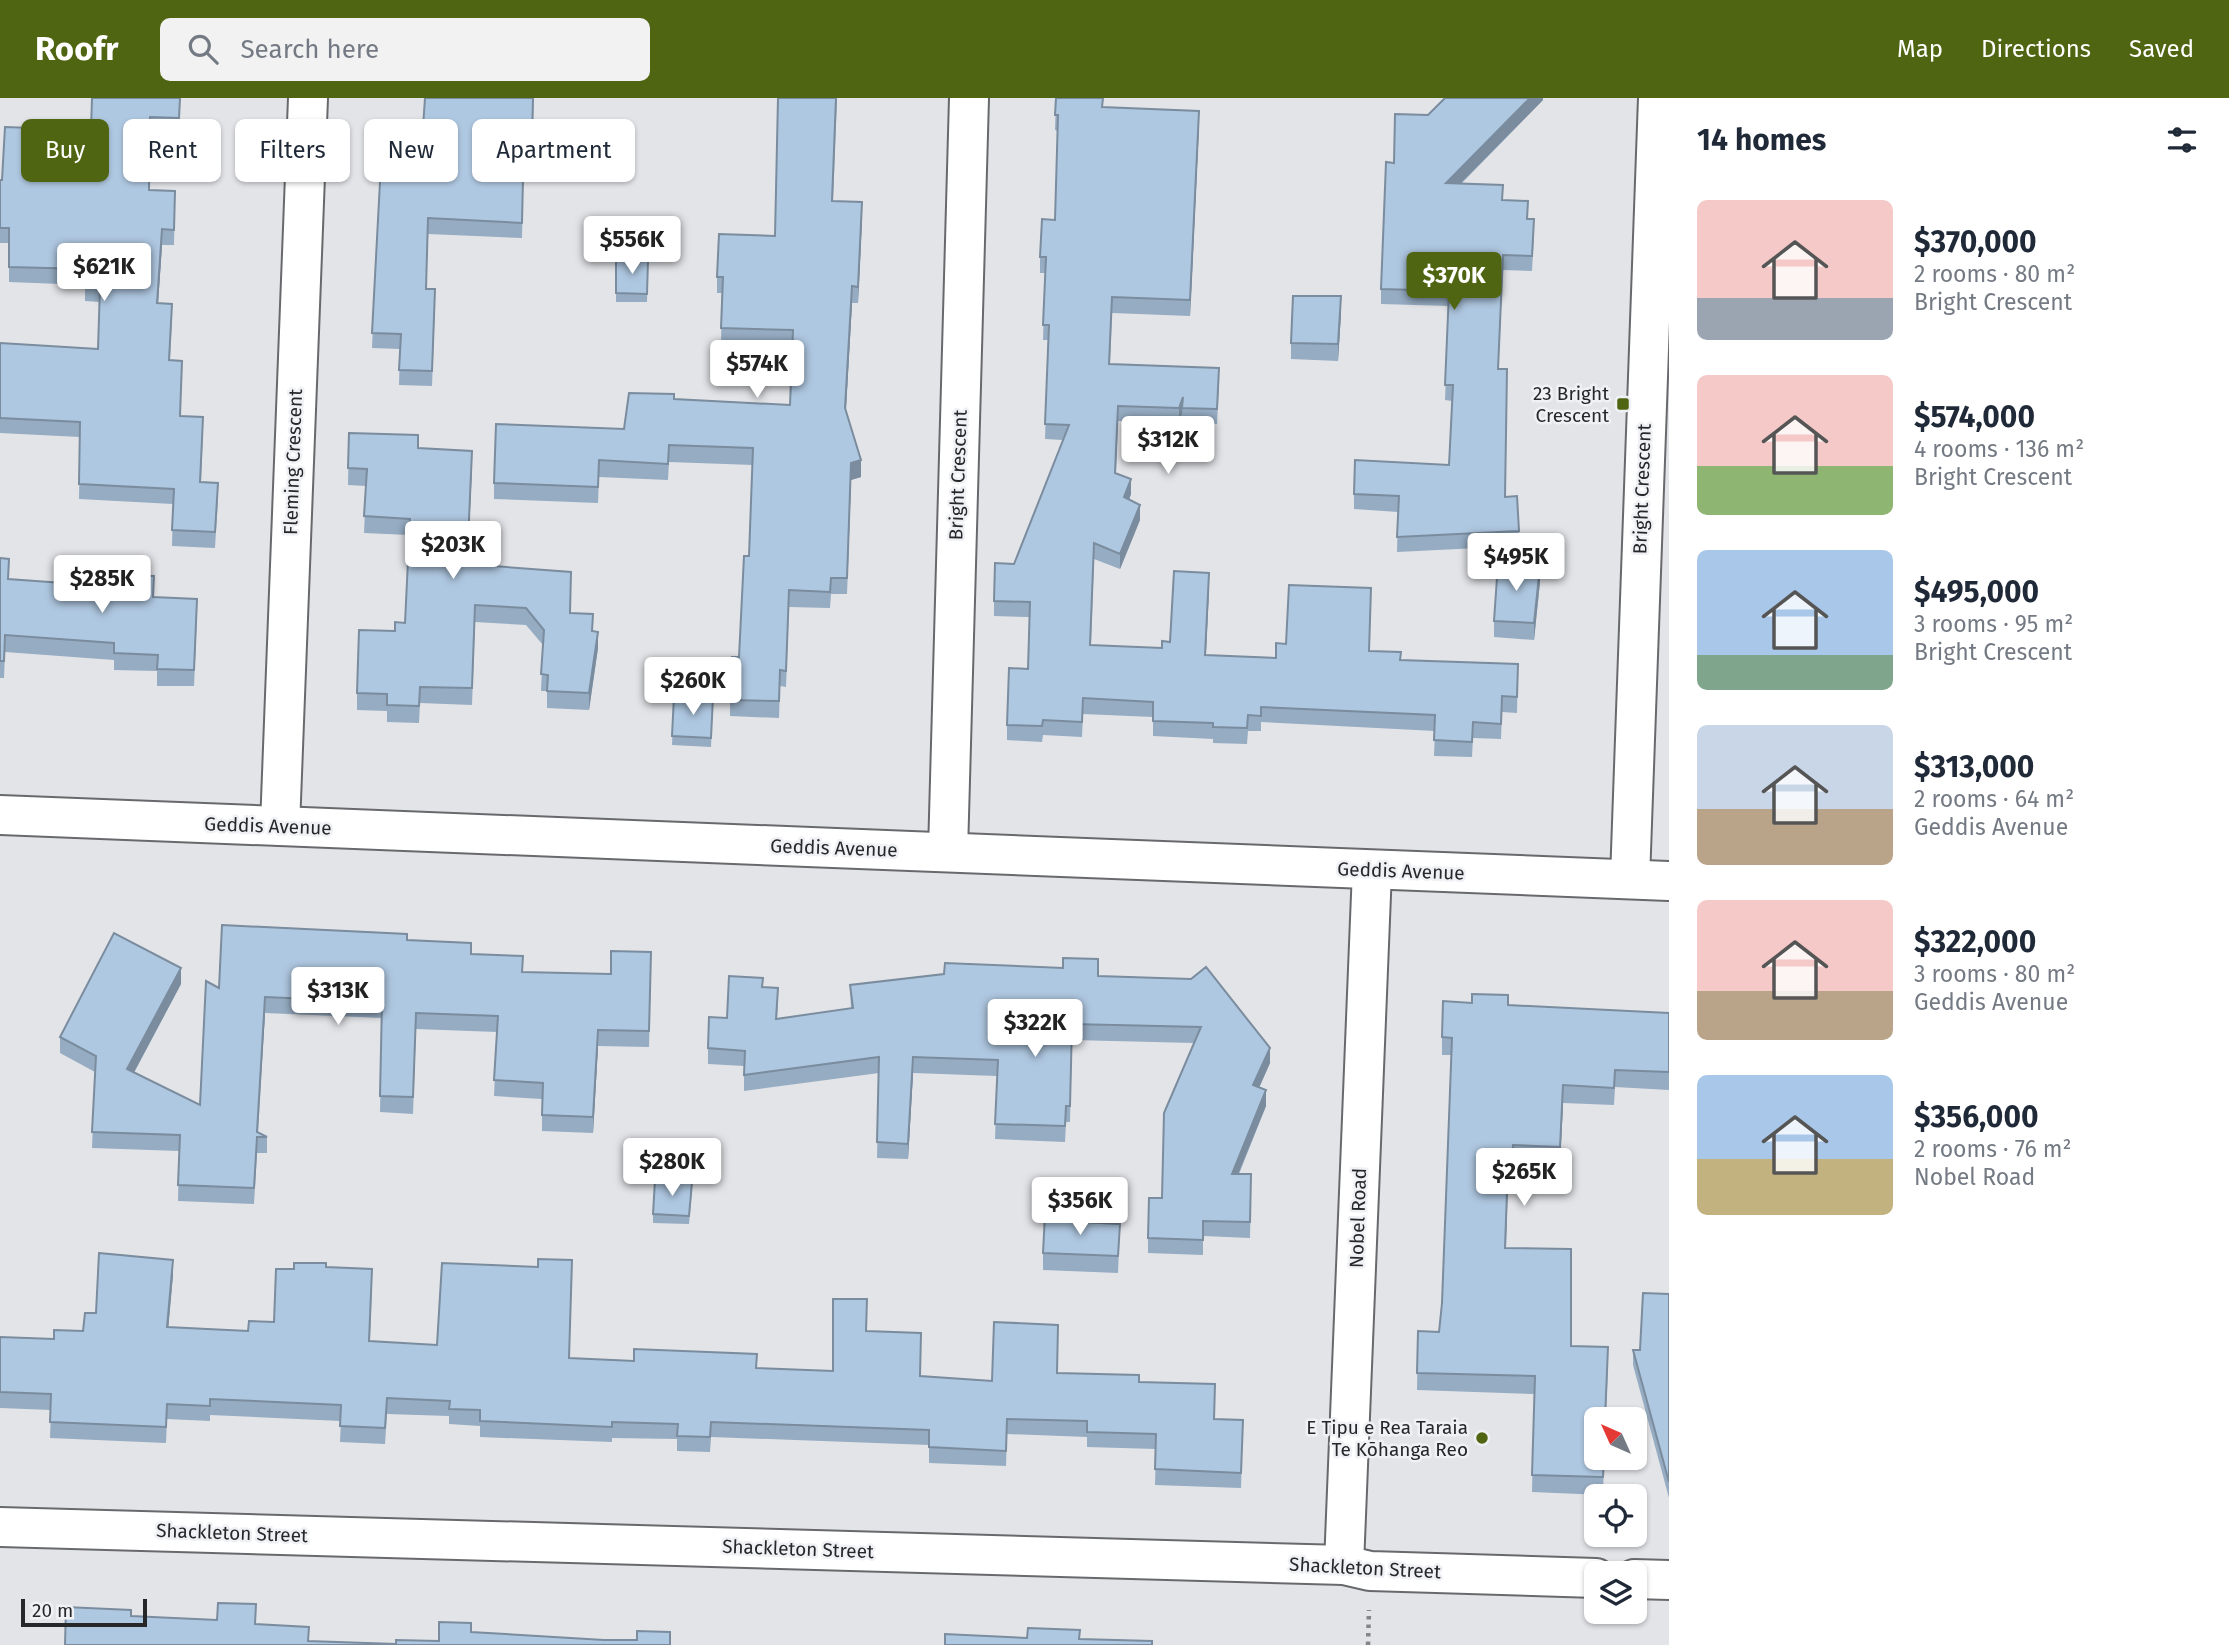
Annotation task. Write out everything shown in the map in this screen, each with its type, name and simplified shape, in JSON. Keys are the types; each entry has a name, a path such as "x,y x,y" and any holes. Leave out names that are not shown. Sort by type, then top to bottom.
{"street":[{"name":"Fleming Crescent","path":"280,826 308,98"},
{"name":"Bright Crescent","path":"948,852 969,98"},
{"name":"Bright Crescent","path":"1630,880 1658,98"},
{"name":"Geddis Avenue","path":"0,815 1669,881"},
{"name":"Nobel Road","path":"1344,1565 1371,870"},
{"name":"Shackleton Street","path":"0,1527 1344,1565 1370,1571 1584,1578"},
{"path":"1647,1579 1669,1580"}],"building":[{"path":"92,98 180,98 179,118 123,119 123,182 149,182 149,190 175,191 174,230 162,229 157,303 172,304 169,360 182,361 180,416 203,417 200,482 218,483 215,532 172,530 174,489 79,484 80,422 0,418 0,343 98,349 100,286 85,285 86,269 9,267 9,228 0,228 0,180 5,127 21,128 21,182 109,182 109,119 91,119"},
{"path":"425,98 533,98 532,119 472,119 472,182 523,182 522,223 428,218 426,289 435,289 432,371 399,370 401,334 372,333 380,182 458,182 458,119 424,119"},
{"path":"778,98 836,98 832,201 862,202 858,287 852,286 845,408 861,460 851,463 847,578 831,578 830,592 789,590 786,671 780,670 779,701 730,700 732,657 739,657 744,556 749,556 753,448 669,445 668,464 599,460 598,487 494,483 496,424 624,429 629,393 674,394 674,399 790,405 793,330 721,328 723,277 717,277 719,234 775,236"},
{"path":"1056,98 1103,98 1102,107 1199,111 1190,300 1112,297 1109,364 1219,368 1217,409 1182,408 1183,397 1179,408 1118,406 1115,473 1131,479 1124,497 1140,505 1120,554 1094,543 1090,645 1162,648 1162,641 1170,642 1174,571 1209,573 1205,655 1276,658 1276,643 1286,644 1289,585 1371,588 1369,651 1401,652 1400,660 1518,664 1517,697 1502,696 1501,724 1473,722 1472,742 1434,740 1435,715 1261,707 1261,716 1248,715 1247,728 1213,727 1213,723 1153,721 1153,702 1083,698 1082,722 1043,720 1042,726 1007,725 1009,668 1028,669 1030,602 994,601 995,563 1014,564 1069,425 1045,424 1049,325 1043,325 1046,257 1040,257 1042,219 1055,220 1058,115 1055,115"},
{"path":"1445,98 1530,98 1446,183 1503,185 1502,200 1528,201 1527,219 1534,219 1532,256 1503,255 1498,369 1507,369 1505,497 1517,496 1519,531 1397,537 1399,496 1354,494 1355,460 1449,465 1453,385 1445,385 1449,291 1381,289 1386,162 1394,163 1395,114 1428,115"},
{"path":"616,259 648,260 647,294 616,293"},
{"path":"1293,296 1341,296 1338,344 1291,343"},
{"path":"349,433 418,435 418,448 472,451 467,564 571,572 570,613 593,614 592,631 598,632 589,693 547,691 548,675 541,674 544,630 526,608 475,605 472,688 420,687 419,706 387,705 387,694 357,693 359,630 395,631 395,622 405,623 410,519 364,516 367,469 348,468"},
{"path":"0,558 9,559 8,579 77,584 77,574 154,576 153,597 197,599 194,670 157,669 158,655 114,653 114,643 5,635 4,661 0,661"},
{"path":"1498,563 1540,566 1534,623 1494,621"},
{"path":"674,696 713,697 711,738 672,736"},
{"path":"222,925 407,934 407,940 471,943 471,954 523,956 522,972 611,974 611,951 651,952 649,1031 598,1030 593,1117 542,1115 543,1083 494,1080 498,1016 416,1013 413,1097 380,1096 382,1002 265,997 257,1132 267,1137 257,1137 254,1188 178,1185 180,1135 92,1132 96,1056 60,1037 114,933 181,968 127,1069 200,1105 206,981 219,988"},
{"path":"1063,958 1098,959 1098,976 1191,979 1206,967 1270,1048 1253,1085 1266,1090 1232,1174 1251,1174 1250,1222 1203,1221 1203,1240 1148,1238 1149,1198 1162,1198 1164,1113 1201,1027 1072,1024 1070,1106 1066,1106 1065,1126 995,1124 998,1060 913,1057 908,1144 877,1142 879,1057 744,1075 745,1051 708,1048 709,1017 727,1018 729,976 763,978 762,987 778,988 776,1019 853,1008 850,985 944,974 945,963 1063,968"},
{"path":"1472,994 1508,995 1508,1005 1669,1013 1669,1072 1615,1070 1614,1088 1563,1085 1560,1147 1513,1145 1512,1163 1508,1163 1505,1248 1571,1249 1571,1346 1608,1347 1606,1407 1584,1407 1584,1470 1603,1470 1603,1477 1532,1475 1535,1376 1417,1373 1418,1331 1439,1332 1442,1303 1452,1038 1442,1037 1443,1001 1472,1003"},
{"path":"655,1180 692,1182 689,1216 653,1214"},
{"path":"1045,1214 1082,1216 1082,1222 1120,1224 1118,1256 1043,1253"},
{"path":"99,1253 173,1260 167,1327 248,1331 249,1321 274,1322 276,1269 294,1269 294,1263 326,1263 326,1267 372,1269 369,1341 437,1345 442,1263 538,1267 538,1259 572,1260 569,1358 634,1361 634,1349 757,1354 756,1368 833,1371 833,1299 867,1299 866,1331 921,1333 920,1376 992,1381 994,1322 1058,1325 1057,1373 1139,1375 1139,1382 1215,1384 1214,1419 1243,1420 1241,1473 1155,1469 1156,1434 1087,1432 1087,1421 1007,1419 1006,1451 929,1447 929,1430 711,1422 710,1437 677,1436 678,1424 612,1422 612,1427 480,1421 480,1410 449,1409 450,1401 387,1398 385,1428 340,1426 341,1405 210,1399 210,1406 167,1404 166,1427 50,1422 51,1394 0,1392 0,1337 54,1339 54,1330 83,1331 85,1313 96,1313"},
{"path":"1643,1293 1669,1294 1669,1482 1633,1350 1640,1350"},
{"path":"218,1603 256,1604 255,1624 309,1627 308,1641 396,1644 396,1640 439,1641 439,1622 471,1623 471,1632 604,1640 637,1640 637,1631 670,1632 670,1645 65,1645 66,1607 131,1610 131,1616 217,1620"},
{"path":"1028,1628 1080,1630 1079,1639 1152,1641 1152,1645 945,1645 945,1634 1027,1638"}],"place":[{"name":"23 Bright Crescent","path":"1623,404"},
{"name":"E Tipu e Rea Taraia Te Kōhanga Reo","path":"1482,1438"}]}
